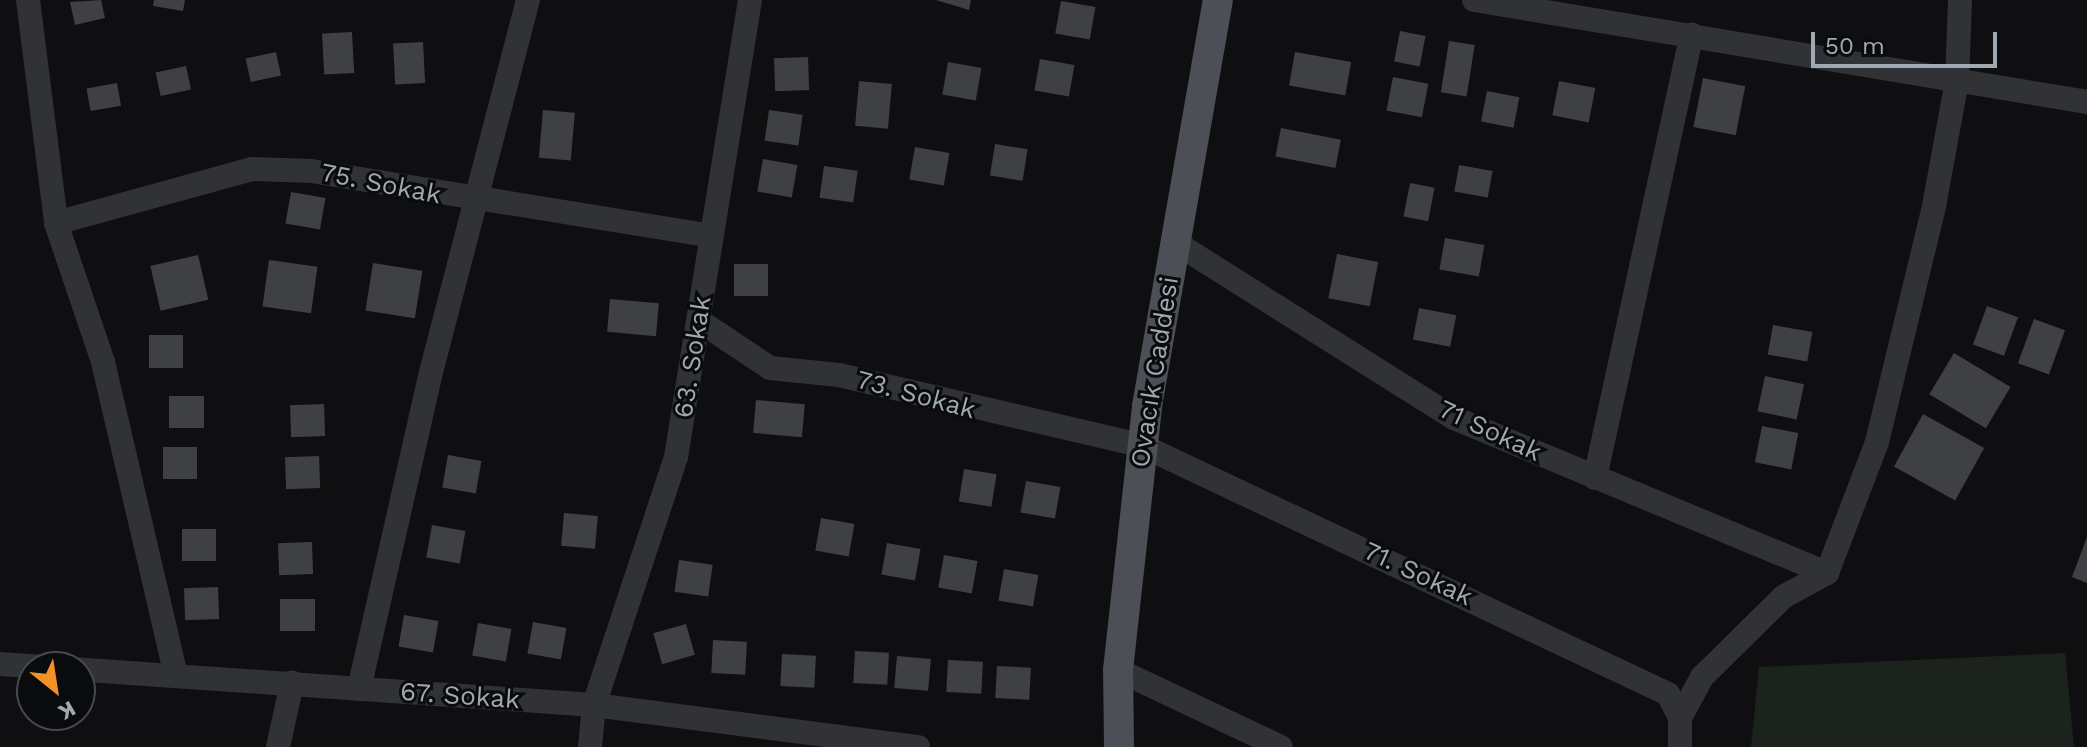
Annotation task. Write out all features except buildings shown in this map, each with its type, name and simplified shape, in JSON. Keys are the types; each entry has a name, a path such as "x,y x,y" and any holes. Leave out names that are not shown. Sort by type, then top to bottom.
{"main road":[{"name":"Ovacık Caddesi","path":"1119,747 1118,670 1143,446 1218,0"}],"street":[{"path":"28,0 56,223 103,362 175,672"},
{"path":"359,689 528,0"},
{"name":"63. Sokak","path":"590,747 594,705 676,457 701,322 711,236 750,0"},
{"path":"1474,0 2087,102"},
{"path":"1680,747 1680,718 1702,677 1783,597 1827,573 1877,442 1957,81 1960,0"},
{"path":"1595,478 1692,34"},
{"name":"75. Sokak","path":"56,223 252,169 311,171 477,203 711,236"},
{"name":"71 Sokak","path":"1176,243 1454,418 1827,573"},
{"name":"73. Sokak","path":"701,322 770,368 839,375 1143,446"},
{"name":"71. Sokak","path":"1143,446 1668,694 1680,718"},
{"name":"67. Sokak","path":"0,664 175,672 359,689 594,705 918,747"},
{"path":"1118,670 1281,747"},
{"path":"278,747 292,683"}],"shaded area":[{"path":"2065,653 2074,747 1751,747 1759,667"}]}
